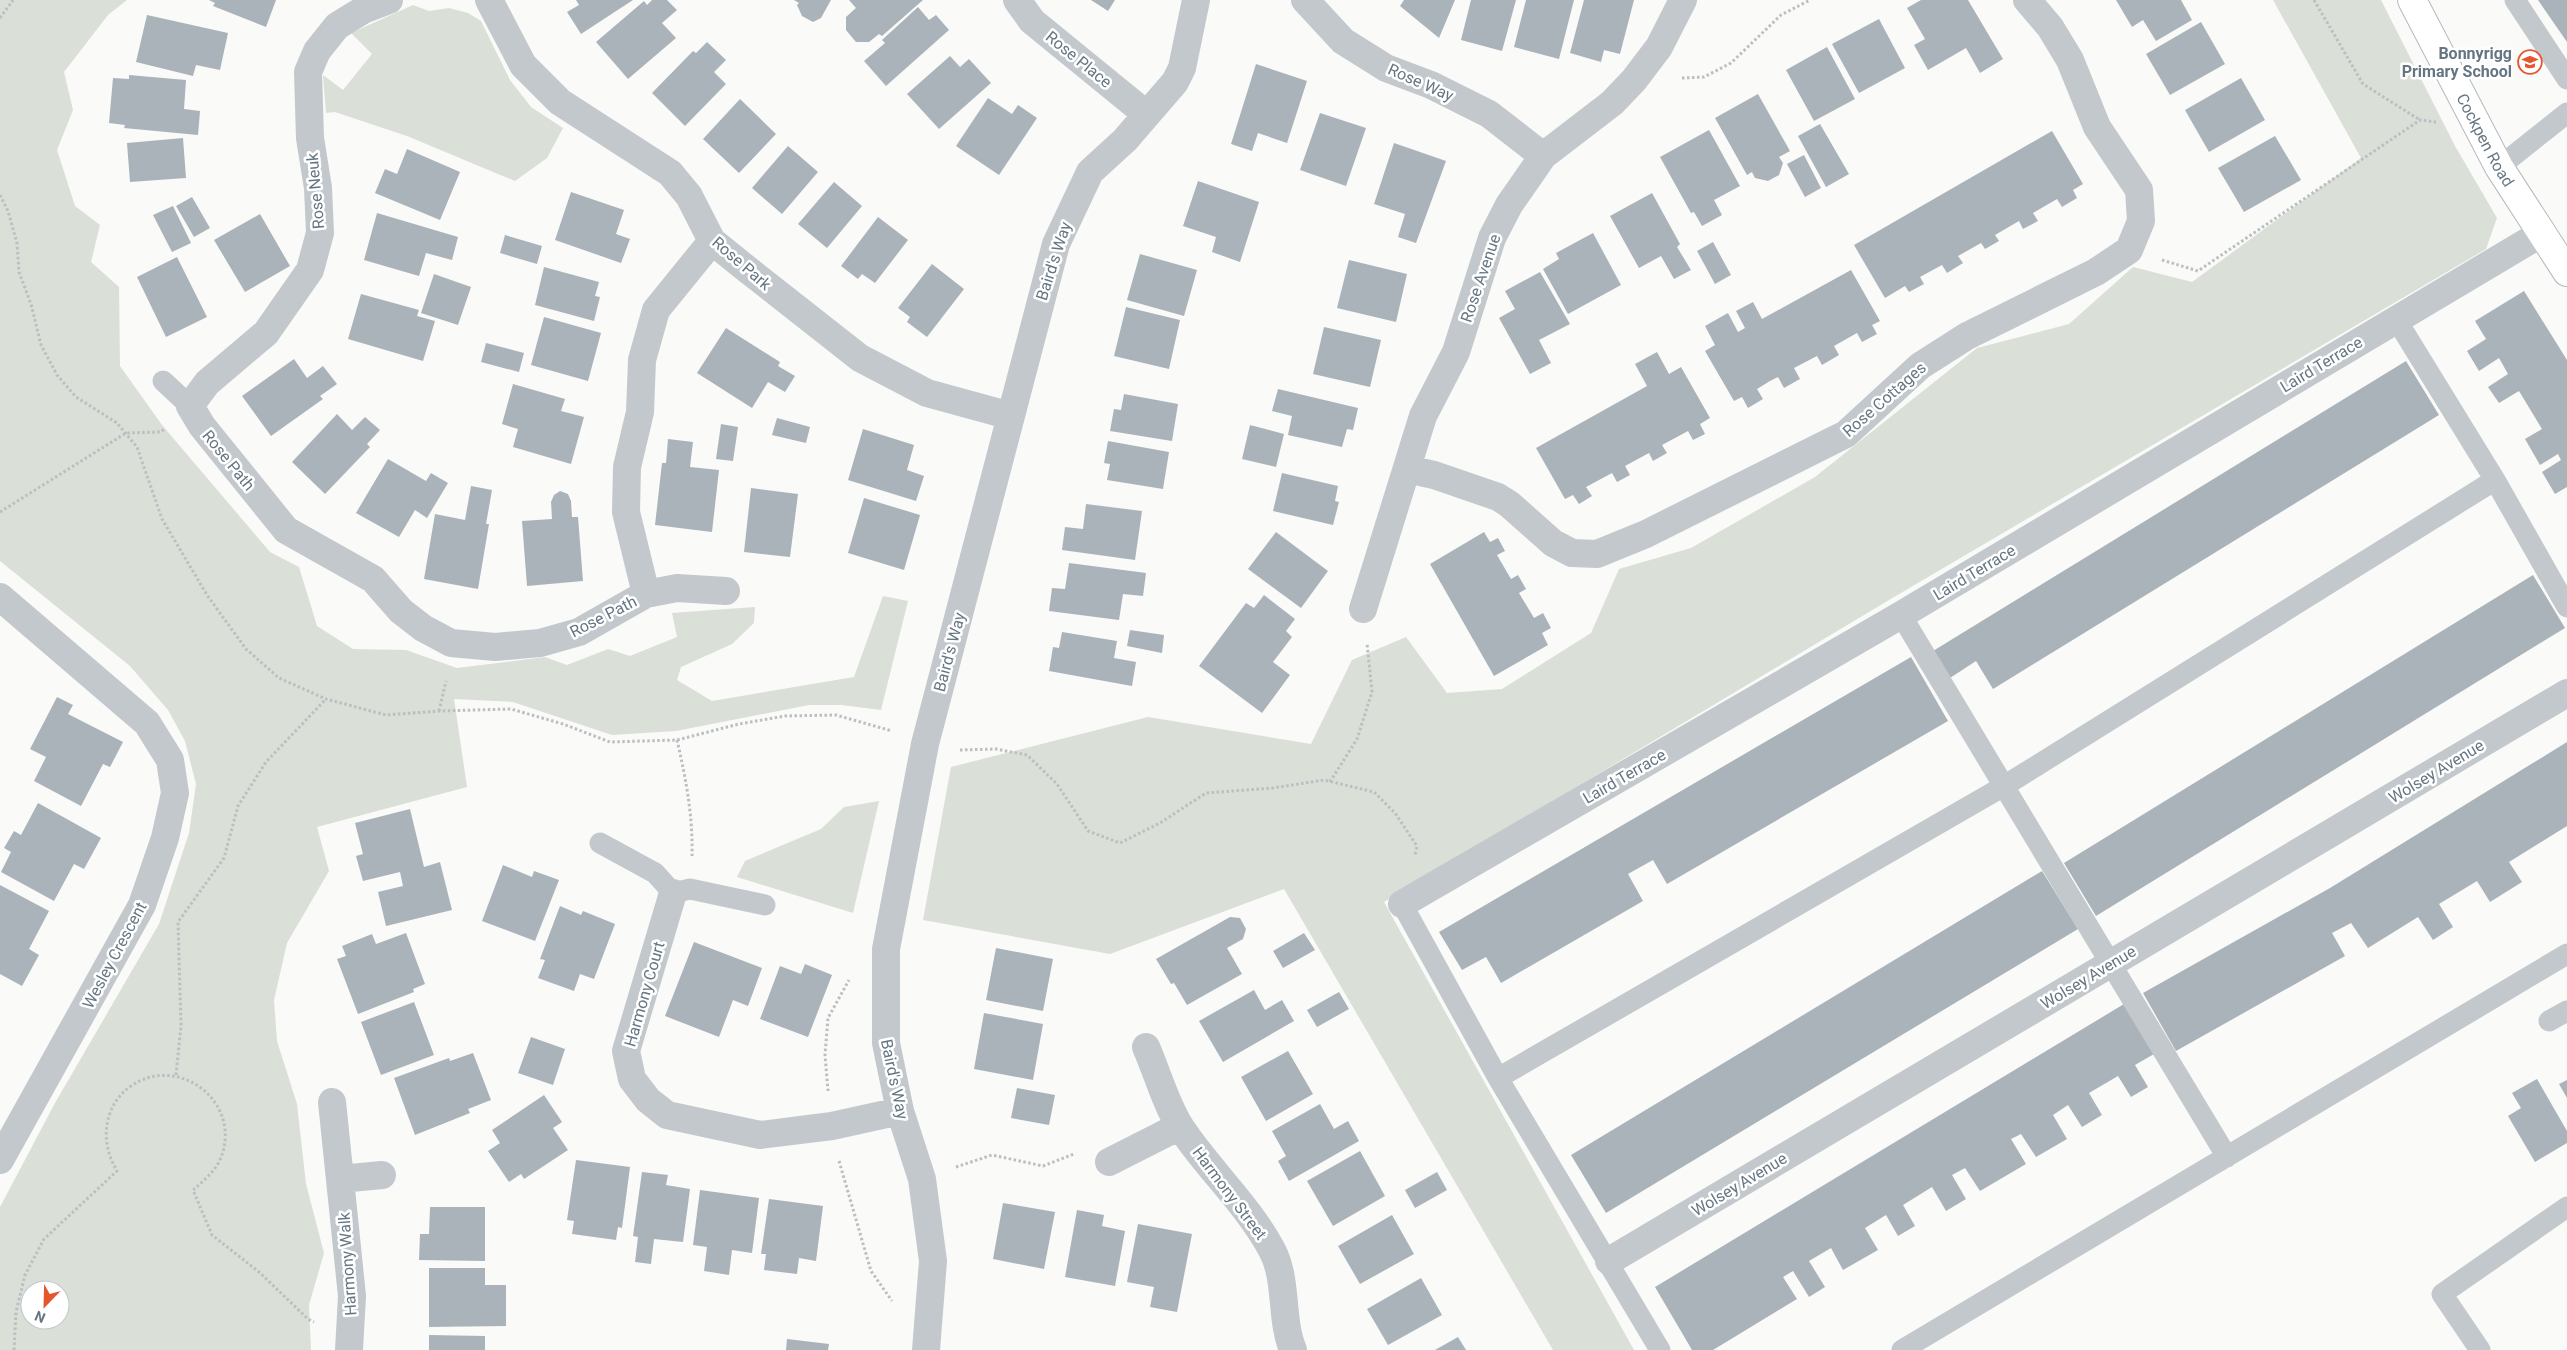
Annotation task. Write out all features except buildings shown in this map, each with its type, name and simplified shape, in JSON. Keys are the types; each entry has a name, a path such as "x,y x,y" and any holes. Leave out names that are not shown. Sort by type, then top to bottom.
{"main road":[{"name":"Cockpen Road","path":"2412,0 2499,166 2567,272"}],"street":[{"name":"Rose Neuk","path":"190,406 207,382 266,333 310,270 320,233 318,188 310,138 308,72 317,51 337,26 363,10 388,0"},
{"name":"Rose Park","path":"489,0 523,65 560,102 670,173 689,196 712,241 860,358 927,393 1010,416"},
{"name":"Rose Place","path":"1017,0 1032,21 1146,114"},
{"name":"Baird's Way","path":"926,1350 933,1261 922,1179 900,1111 886,1043 886,949 925,744 1044,281 1056,244 1074,202 1090,172 1125,140 1175,82 1182,68 1196,0"},
{"name":"Rose Way","path":"1305,0 1343,41 1386,68 1431,84 1489,114 1543,156"},
{"name":"Rose Avenue","path":"1363,609 1423,416 1456,352 1492,238 1509,205 1543,156 1612,104 1634,80 1659,47 1683,0"},
{"path":"2027,0 2050,26 2065,52 2097,127 2139,190 2141,221 2129,250"},
{"name":"Laird Terrace","path":"1402,904 1901,615 2542,233"},
{"name":"Rose Path","path":"190,406 202,426 286,530 374,579 401,611 423,628 452,643 496,647 540,643 579,632 646,594 626,512 627,468 640,412 642,360 656,310 712,241"},
{"name":"Rose Cottages","path":"1407,469 1434,475 1498,497 1509,504 1553,542 1572,553 1597,554 1646,534 1846,434 1920,366 1967,336 2096,272 2129,250"},
{"path":"646,594 677,588 726,591"},
{"name":"Wesley Crescent","path":"0,597 147,723 170,760 174,793 165,838 142,905 0,1160"},
{"name":"Wolsey Avenue","path":"1608,1261 2567,693"},
{"name":"Harmony Court","path":"682,891 626,1051 632,1079 648,1100 667,1115 760,1135 832,1126 900,1111"},
{"name":"Harmony Street","path":"1146,1047 1180,1126 1251,1216 1273,1252 1279,1274 1287,1335 1293,1350"},
{"name":"Harmony Walk","path":"332,1102 352,1296 350,1341"},
{"path":"1109,1162 1180,1126"},
{"path":"340,1179 382,1175"}],"lane":[{"path":"2515,0 2567,79"},
{"path":"2499,166 2567,113"},
{"path":"2396,319 2495,480 2567,607"},
{"path":"163,381 190,406"},
{"path":"1498,1078 2004,786 2495,480"},
{"path":"1901,615 2227,1157"},
{"path":"600,843 655,873 682,891 765,905"},
{"path":"1402,904 1498,1078 1660,1350"},
{"path":"1902,1350 2567,954"},
{"path":"2480,1350 2442,1294 2567,1207"}],"path":[{"path":"0,18 14,0"},
{"path":"1634,80 1704,77 1731,63 1782,15 1810,0"},
{"path":"2314,0 2363,84 2420,120 2476,125"},
{"path":"2129,250 2198,271 2420,120"},
{"path":"0,195 17,243 19,272 31,304 41,345 57,375 76,397 117,423 138,448 162,519 207,595 246,649 279,678 326,699 386,715 439,710 511,710 563,724 610,742 677,740 740,724 785,716 836,715 896,732 925,744 960,750 996,749 1027,755 1056,784 1088,831 1120,843 1160,823 1206,793 1273,788 1324,780 1374,792 1395,813 1417,846 1402,904"},
{"path":"0,512 126,433"},
{"path":"1330,782 1357,739 1372,692 1363,609"},
{"path":"439,710 446,680"},
{"path":"176,1075 180,1026 178,922 224,858 238,806 266,762 326,699"},
{"path":"677,740 688,790 693,826 682,891"},
{"path":"14,1350 16,1312 25,1275 44,1239 118,1170 111,1160 106,1142 106,1124 112,1106 124,1091 139,1080 157,1075 176,1075 194,1082 209,1092 220,1108 225,1126 225,1145 218,1163 207,1178 193,1190 212,1235 259,1272 308,1319 350,1341"},
{"path":"922,1179 992,1155 1043,1166 1097,1144 1109,1162"}],"shaded area":[{"path":"0,0 127,0 108,15 64,72 73,110 57,150 75,206 100,225 91,262 119,287 120,366 162,425 270,552 299,567 317,626 353,649 406,650 457,668 545,657 567,665 608,649 630,656 677,637 672,613 755,607 754,623 732,644 681,667 677,680 712,701 854,677 883,596 908,601 881,710 841,705 809,705 676,731 612,735 513,702 454,699 467,787 317,827 329,871 287,943 274,1000 277,1041 297,1104 306,1184 324,1253 309,1305 311,1350 0,1350 0,1207 55,1103 159,924 189,833 196,784 185,741 168,710 130,666 0,561"},
{"path":"2273,0 2381,0 2455,146 2497,218 2486,249 1889,600 1384,902 1634,1350 1553,1350 1284,889 1110,954 923,920 951,767 1148,717 1311,744 1352,660 1406,637 1447,693 1502,689 1591,633 1619,569 1691,548 1815,477 1977,348 2069,324 2133,267 2192,282 2361,158"},
{"path":"413,5 429,11 449,8 468,13 481,21 510,80 531,107 563,128 547,158 515,181 407,136 335,112 326,113 323,75 343,90 372,54 351,33"},
{"path":"879,801 853,913 737,877 745,861 821,829 844,807"}],"place":[{"name":"Bonnyrigg Primary School","path":"2530,62"}]}
